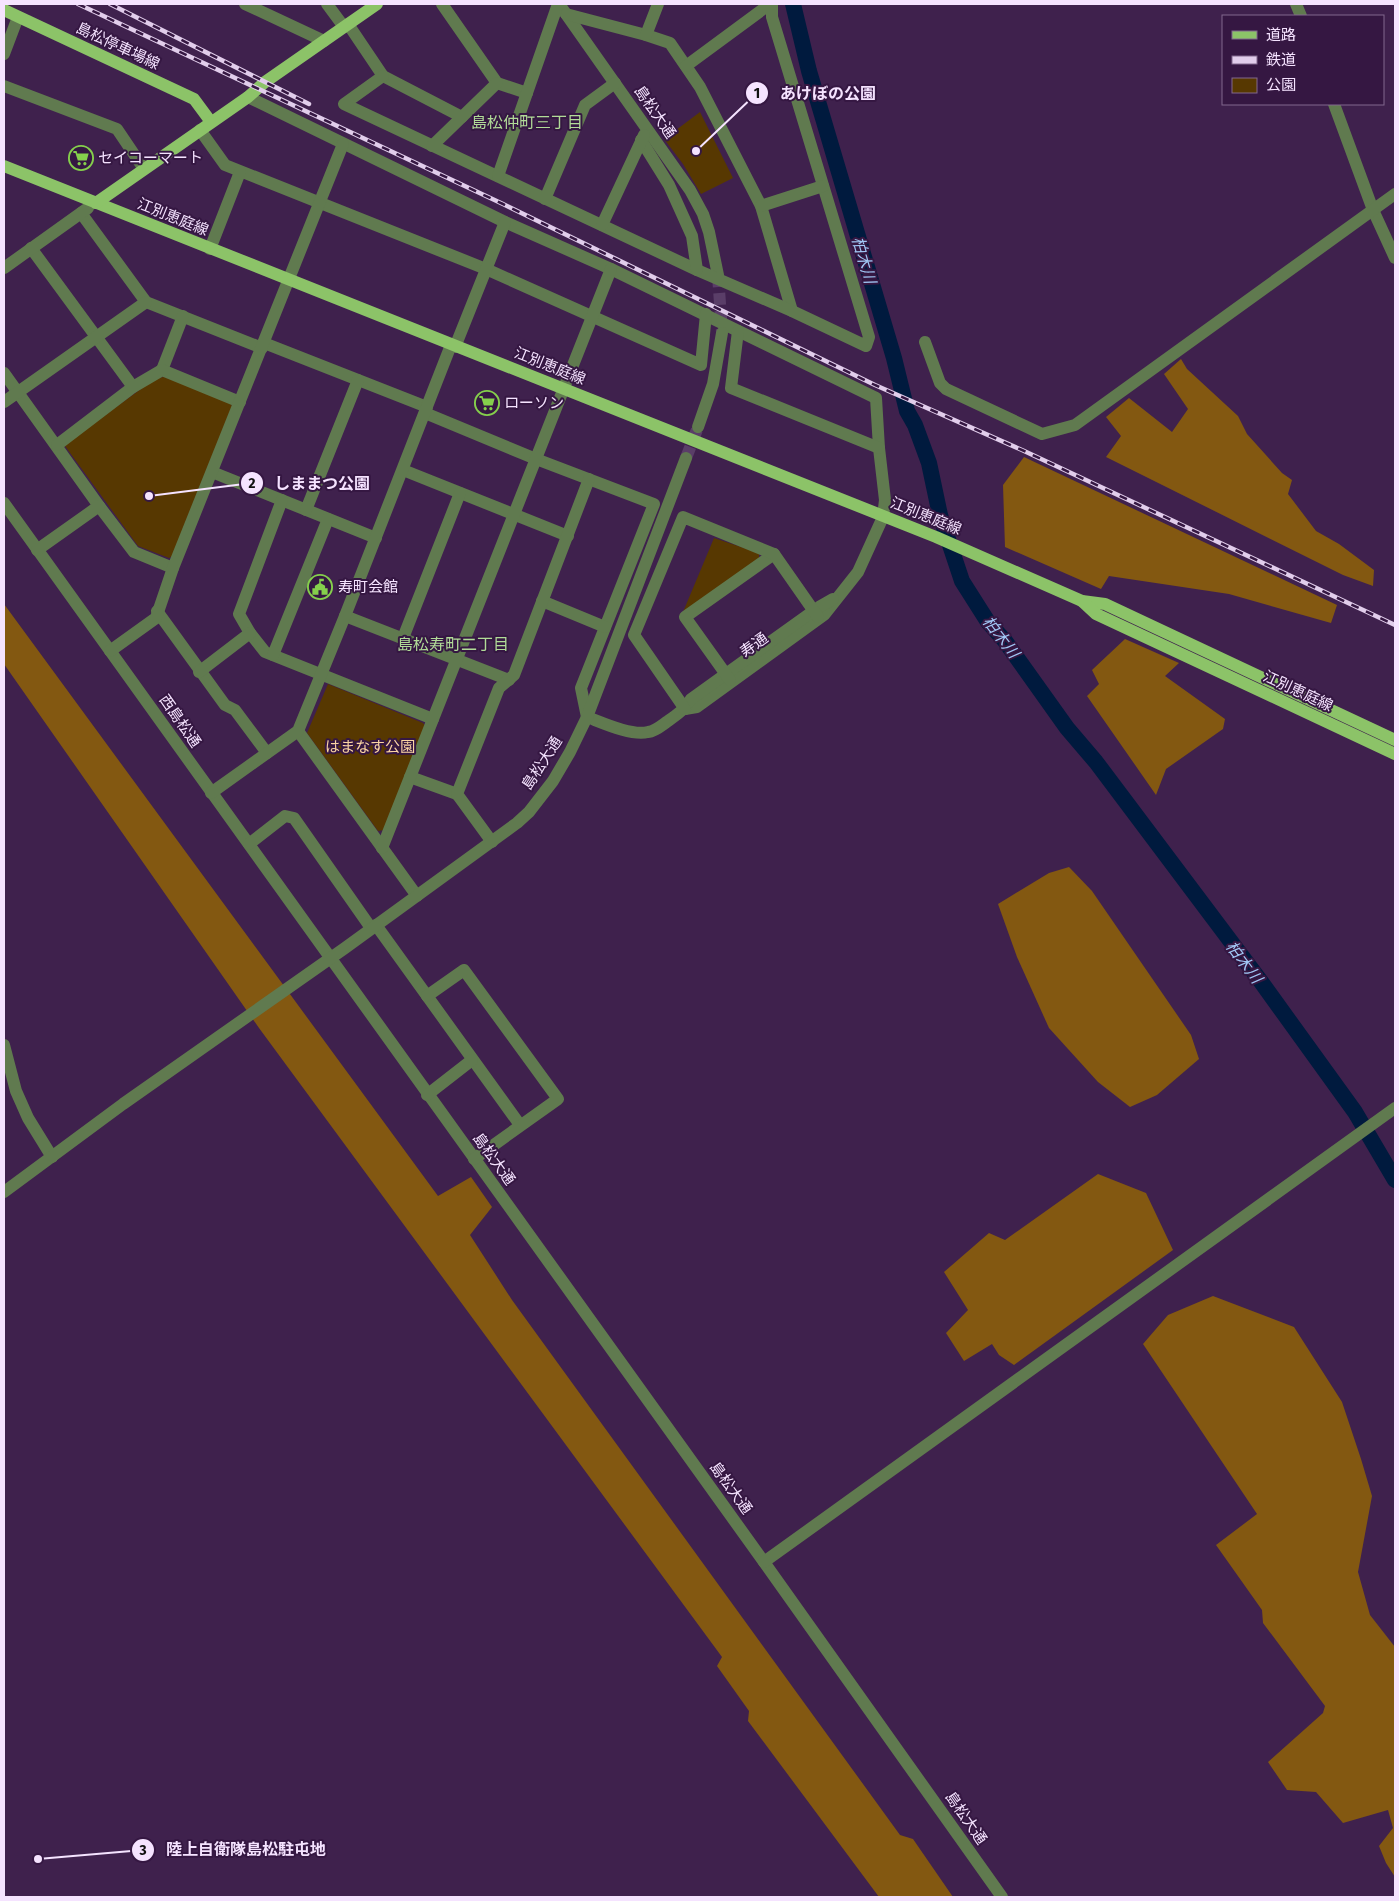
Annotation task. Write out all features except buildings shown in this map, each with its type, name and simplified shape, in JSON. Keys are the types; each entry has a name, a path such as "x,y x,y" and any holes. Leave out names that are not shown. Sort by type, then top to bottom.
{"main road":[{"path":"96,203 377,4"},
{"name":"島松停車場線","path":"4,10 194,99 211,122"},
{"name":"江別恵庭線","path":"4,166 936,537 1082,601 1105,604 1395,740"},
{"name":"江別恵庭線","path":"1082,601 1096,614 1395,754"}],"street":[{"path":"245,4 324,41"},
{"path":"327,4 383,76 462,117"},
{"path":"442,4 497,83 527,94"},
{"path":"646,35 658,4"},
{"path":"383,76 344,104 697,270 792,310 866,346 869,337 772,16 771,4"},
{"path":"686,66 771,4"},
{"path":"498,176 561,7 670,44 700,88 761,206 792,310"},
{"name":"島松大通","path":"561,7 690,190 703,214 718,274"},
{"path":"4,54 18,17"},
{"path":"432,146 497,83"},
{"path":"545,199 585,106 615,83"},
{"path":"4,86 117,129 144,169"},
{"path":"248,97 505,222 706,314 876,398 885,500 883,517"},
{"path":"1334,105 1373,210 1395,258"},
{"path":"602,225 647,127"},
{"path":"200,130 224,165 486,269 701,365 706,314"},
{"path":"641,140 669,185 692,236 697,270"},
{"path":"110,651 156,618 173,568 343,144"},
{"path":"210,249 240,172"},
{"path":"761,206 824,186"},
{"path":"926,342 940,382 946,389 1042,434 1075,425 1395,194"},
{"path":"5,265 96,203"},
{"path":"81,212 146,302 358,380 536,459 654,504 581,688 587,717"},
{"path":"211,793 298,731 426,410 505,222"},
{"path":"31,248 133,387"},
{"path":"382,848 565,390 611,269"},
{"path":"4,402 146,302"},
{"path":"56,446 133,387 162,370 183,316"},
{"path":"738,331 731,388 879,448"},
{"path":"698,426 713,384 722,333"},
{"path":"162,370 240,402"},
{"path":"4,373 98,506 134,552 173,568"},
{"path":"306,510 358,380"},
{"name":"島松大通","path":"686,458 587,717 553,781 529,812 492,842 330,958 1002,1897"},
{"path":"403,470 568,536"},
{"path":"212,472 376,538"},
{"path":"457,794 499,688 514,675 589,479"},
{"path":"404,638 460,493"},
{"path":"282,500 239,614 250,633 265,652 433,719"},
{"name":"西島松通","path":"4,503 330,958"},
{"path":"37,550 98,506"},
{"path":"685,708 634,635 683,517 774,554 817,614"},
{"name":"寿通","path":"587,717 619,728 646,733 655,730 685,708 697,708 729,679 817,614 824,615 858,572 883,517"},
{"path":"274,655 328,519"},
{"path":"729,679 685,617 774,554"},
{"path":"542,601 605,627"},
{"path":"157,611 199,672 225,705 235,710 267,754"},
{"path":"345,616 509,680"},
{"path":"199,672 250,633"},
{"path":"298,731 417,896"},
{"path":"410,776 457,794 492,842"},
{"path":"249,844 285,816 294,818 427,996 520,1125"},
{"path":"4,1192 123,1104 330,958"},
{"path":"427,996 464,970 558,1099 474,1159"},
{"path":"4,1045 16,1091 28,1118 52,1157"},
{"path":"427,1094 472,1060"},
{"path":"764,1562 1395,1108"}],"green space":[{"path":"700,112 733,178 701,194 683,164 664,139"},
{"path":"164,377 230,402 232,406 172,556 169,558 138,546 65,446 156,378"},
{"path":"714,538 759,553 759,559 683,612"},
{"name":"はまなす公園","path":"328,684 423,723 425,726 384,830 378,831 307,733"}],"shaded area":[{"path":"1181,359 1187,369 1238,416 1247,434 1282,473 1292,480 1288,494 1316,531 1339,544 1374,570 1373,586 1343,575 1106,457 1121,436 1106,417 1129,398 1172,432 1188,409 1164,374"},
{"path":"1024,457 1337,605 1331,623 1229,594 1109,576 1101,589 1005,547 1003,485"},
{"path":"4,604 438,1196 471,1177 492,1207 470,1235 512,1300 900,1835 913,1839 953,1897 879,1897 748,1721 749,1711 717,1666 722,1657 259,1028 4,664"},
{"path":"1125,639 1179,663 1165,676 1225,719 1223,729 1166,769 1156,795 1087,696 1099,684 1092,670"},
{"path":"1069,867 1092,891 1191,1035 1199,1059 1157,1095 1130,1107 1098,1082 1049,1028 1017,957 998,904 1049,873"},
{"path":"1098,1174 1146,1193 1173,1250 1014,1365 999,1355 992,1344 964,1361 946,1333 968,1310 944,1272 989,1233 1005,1240"},
{"path":"1213,1296 1294,1327 1342,1402 1361,1459 1372,1496 1358,1572 1370,1615 1395,1647 1395,1877 1386,1863 1379,1846 1393,1828 1388,1810 1343,1823 1316,1792 1287,1790 1268,1762 1323,1713 1325,1706 1263,1623 1262,1610 1216,1545 1257,1514 1143,1344 1168,1315"}],"waterway":[{"name":"柏木川","path":"793,4 809,71 894,358 907,411 915,425 929,463 940,515 962,581 988,622 1005,641 1067,728 1096,762 1259,979 1355,1112 1395,1180"}],"tunnel":[{"path":"718,275 722,332"},
{"path":"686,458 698,427"}],"railway":[{"path":"78,4 503,204 875,385 1022,450 1395,625"},
{"path":"110,4 309,104"}],"place":[{"name":"あけぼの公園","path":"696,151"},
{"name":"セイコーマート","path":"81,158"},
{"name":"ローソン","path":"487,403"},
{"name":"しままつ公園","path":"149,496"},
{"name":"寿町会館","path":"320,587"},
{"name":"陸上自衛隊島松駐屯地","path":"38,1859"}],"district":[{"name":"島松仲町三丁目","path":"527,122"},
{"name":"島松寿町二丁目","path":"453,644"}]}
